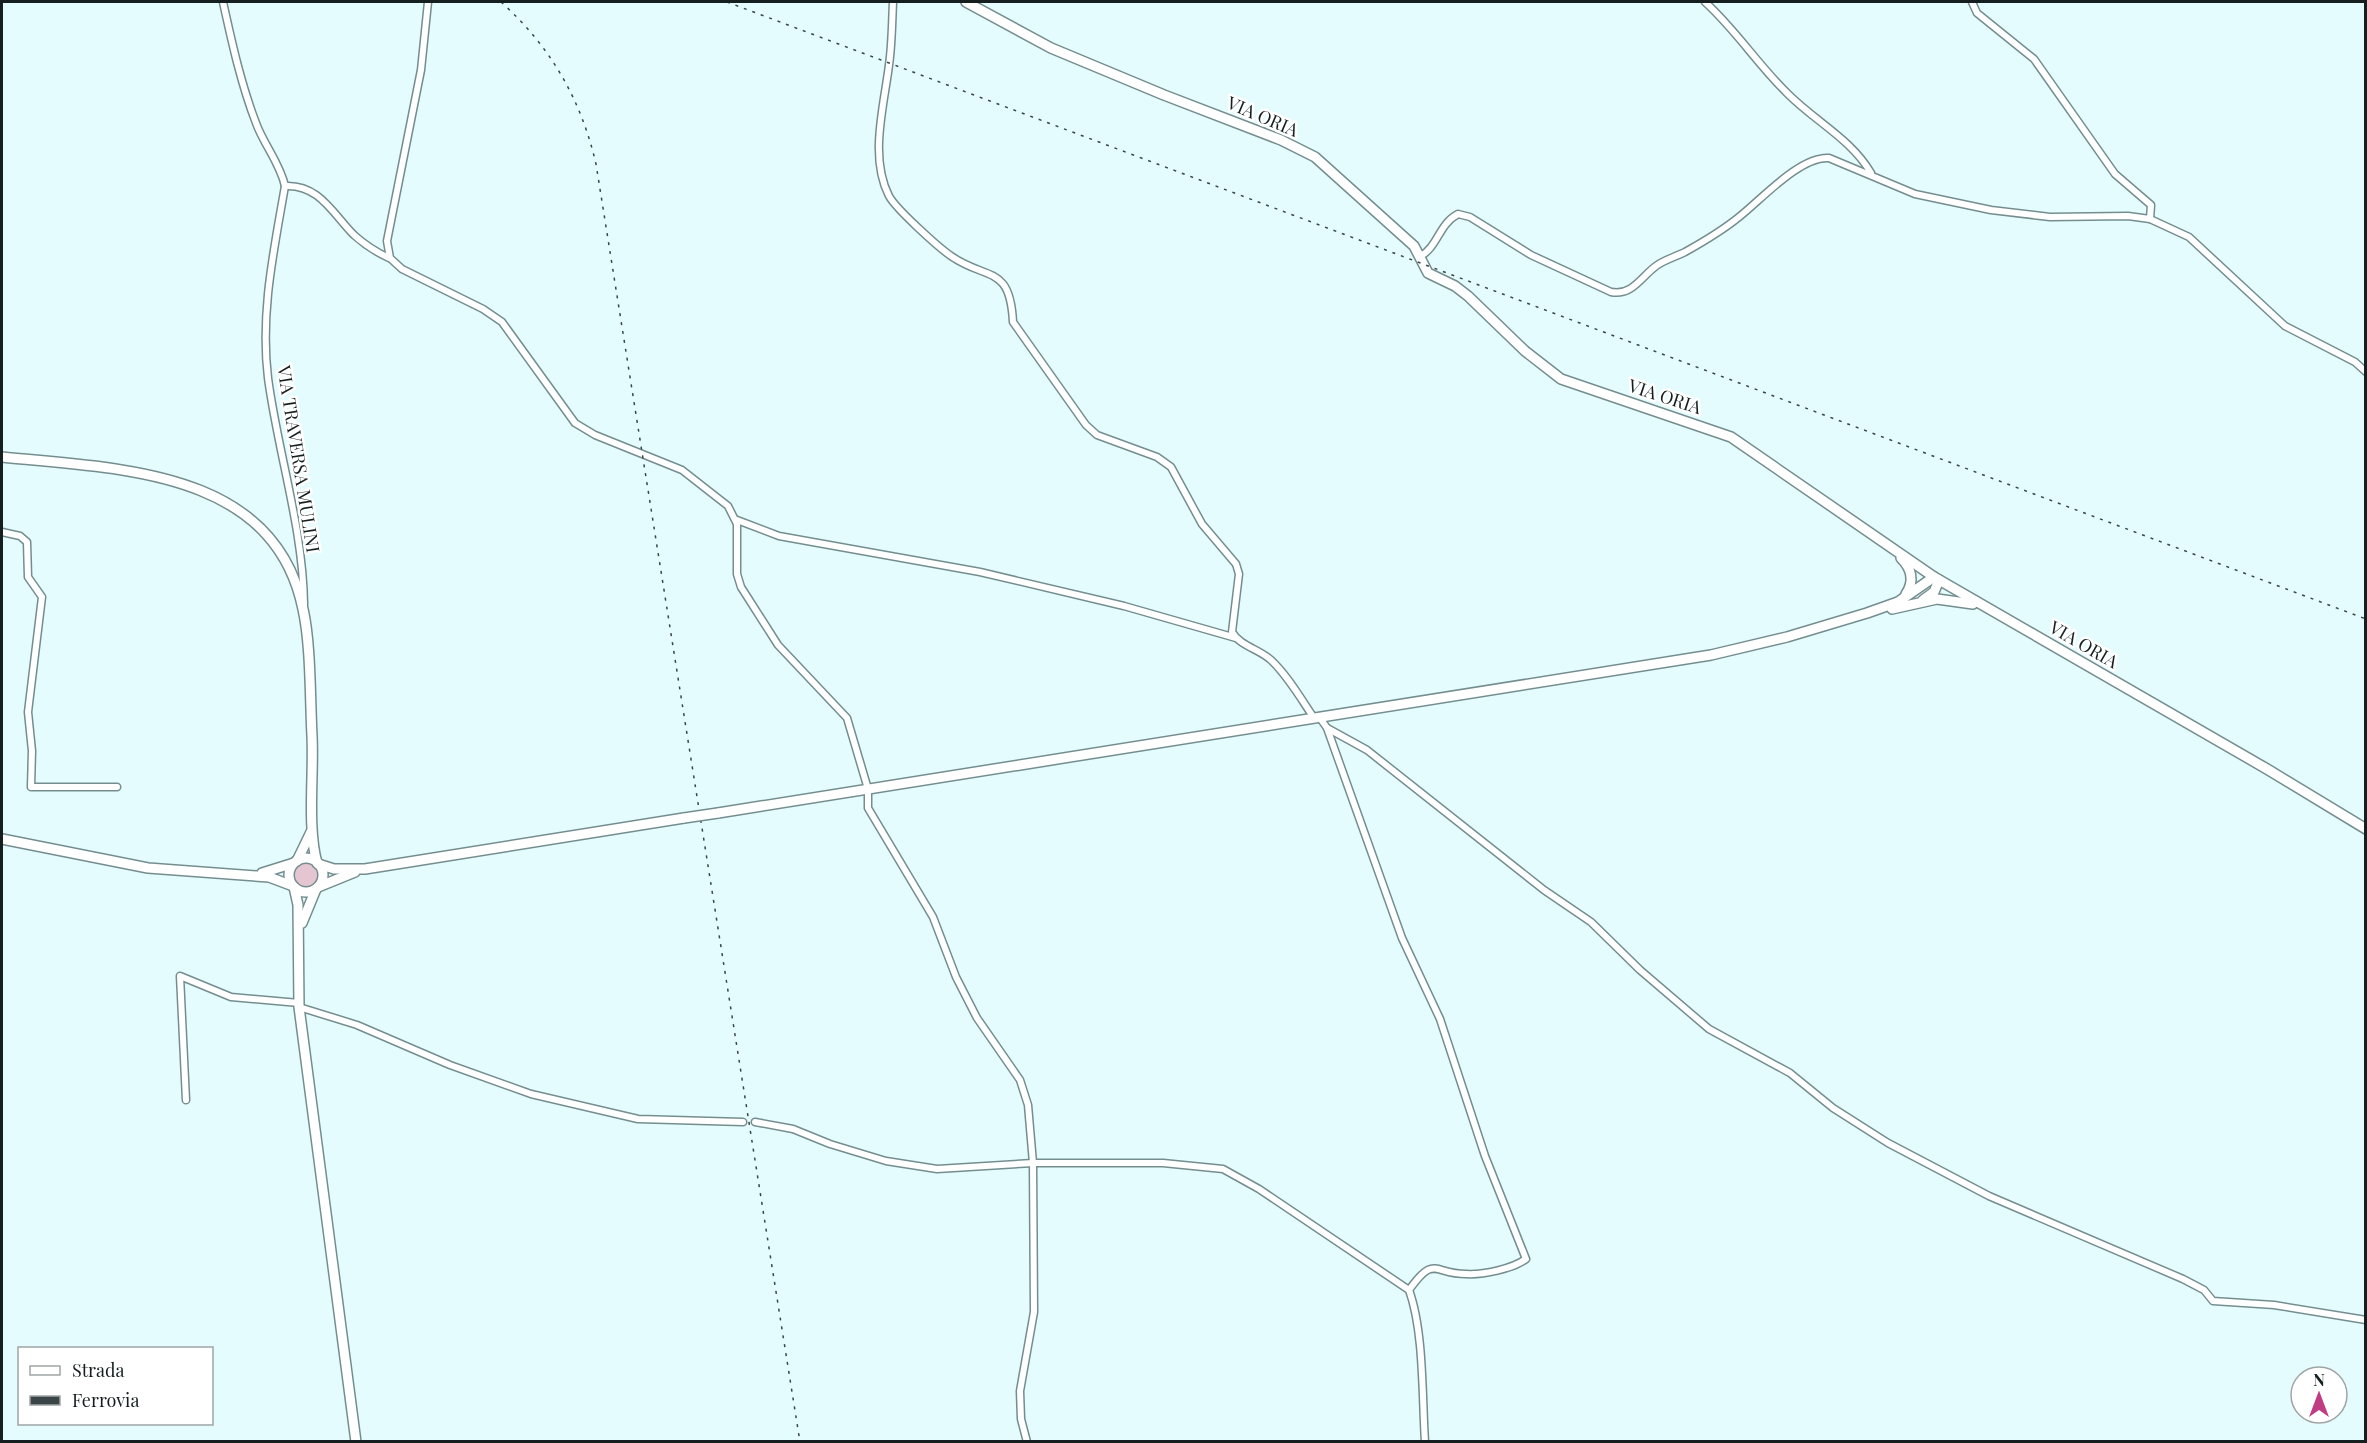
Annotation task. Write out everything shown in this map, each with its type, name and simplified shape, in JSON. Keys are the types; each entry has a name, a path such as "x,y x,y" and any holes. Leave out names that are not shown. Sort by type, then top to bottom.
{"main road":[{"name":"VIA ORIA","path":"966,2 1052,48 1164,96 1281,140 1315,157 1392,224 1421,256 1428,273 1455,286 1468,296 1526,351 1561,379 1721,432 1936,579 2092,667 2366,829"},
{"path":"2,457 111,468 190,485 219,497 237,508 265,532 282,555 294,579 304,610 314,776 313,824 317,863 322,875 307,907 298,937"},
{"path":"1893,549 1910,570 1911,580 1909,591 1898,602"},
{"path":"1921,602 1934,592 1936,579"},
{"path":"1820,628 1898,602 1936,579"},
{"path":"244,875 269,872 307,859 334,869 364,869 1712,655 1921,602 1949,600 1981,606"},
{"path":"313,824 307,844 289,873 298,905 299,1005 356,1442"},
{"path":"2,840 148,868 278,879 305,892 364,869"}],"street":[{"name":"VIA TRAVERSA MULINI","path":"223,2 244,90 257,126 282,171 285,186 268,283 268,375 293,511 304,584 304,610"},
{"path":"390,258 387,241 414,108 426,34 428,2"},
{"path":"893,2 890,63 880,144 883,178 890,197 953,258 992,273 1007,288 1012,301 1013,322 1086,425 1097,435 1157,457 1171,467 1202,524 1236,564 1239,574 1232,632 1236,638"},
{"path":"1705,2 1727,21 1788,95 1861,156 1872,174"},
{"path":"1972,2 1977,13 2034,59 2115,174 2151,204 2150,219"},
{"path":"1421,256 1430,251 1447,220 1458,214 1470,217 1531,255 1611,292 1621,294 1631,290 1656,266 1687,251 1737,219 1782,181 1817,157 1829,158 1872,174 1915,194 1992,210 2050,217 2128,216 2150,219 2189,237 2284,327 2355,362 2366,372"},
{"path":"285,186 307,188 373,251 390,258 402,269 483,309 502,322 575,423 595,435 682,470 722,500 737,520 779,536 980,572 1124,606 1236,638 1259,650 1273,662 1327,728 1367,750 1544,890 1591,922 1640,970 1709,1029 1790,1073 1833,1108 1888,1143 1989,1196 2183,1279 2204,1290 2213,1301 2274,1305 2366,1320"},
{"path":"737,520 737,574 741,587 778,645 847,718 868,789 868,808 933,917 956,977 977,1018 1020,1080 1028,1106 1033,1163 1034,1312 1020,1390 1021,1419 1027,1442"},
{"path":"2,532 20,536 27,542 28,577 42,597 28,712 32,751 31,787 117,787"},
{"path":"1327,728 1402,938 1440,1019 1485,1156 1526,1259 1517,1265 1465,1274 1436,1267 1426,1270 1409,1290"},
{"path":"186,1100 180,976 231,997 299,1005 357,1025 450,1065 531,1094 638,1119 743,1122"},
{"path":"755,1122 793,1129 830,1144 886,1161 937,1168 1033,1163 1163,1163 1223,1169 1259,1190 1409,1290 1416,1316 1425,1442"}],"shaded area":[{"path":"306,863 311,864 317,870 317,880 311,886 306,887 301,886 295,880 294,875 295,870 301,864"}],"railway":[{"path":"501,2 519,19 549,55 561,75 582,117 596,164 800,1442"},
{"path":"727,2 2366,619"}]}
